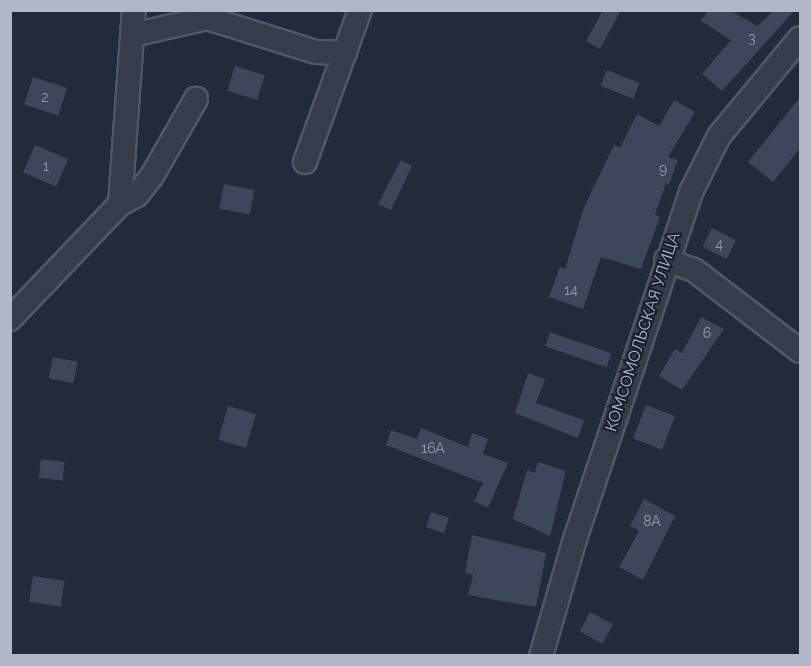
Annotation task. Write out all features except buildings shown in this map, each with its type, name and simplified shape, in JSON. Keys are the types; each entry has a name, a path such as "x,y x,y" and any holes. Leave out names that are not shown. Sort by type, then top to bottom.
{"street":[{"path":"120,204 134,10"},
{"path":"305,162 360,10"},
{"path":"132,35 207,18 316,52 345,53"},
{"name":"КОМСОМОЛЬСКАЯ УЛИЦА","path":"541,656 666,260 691,192 719,136 801,38"},
{"path":"10,319 120,204 137,195 152,176 196,99"},
{"path":"666,260 694,270 801,351"}]}
